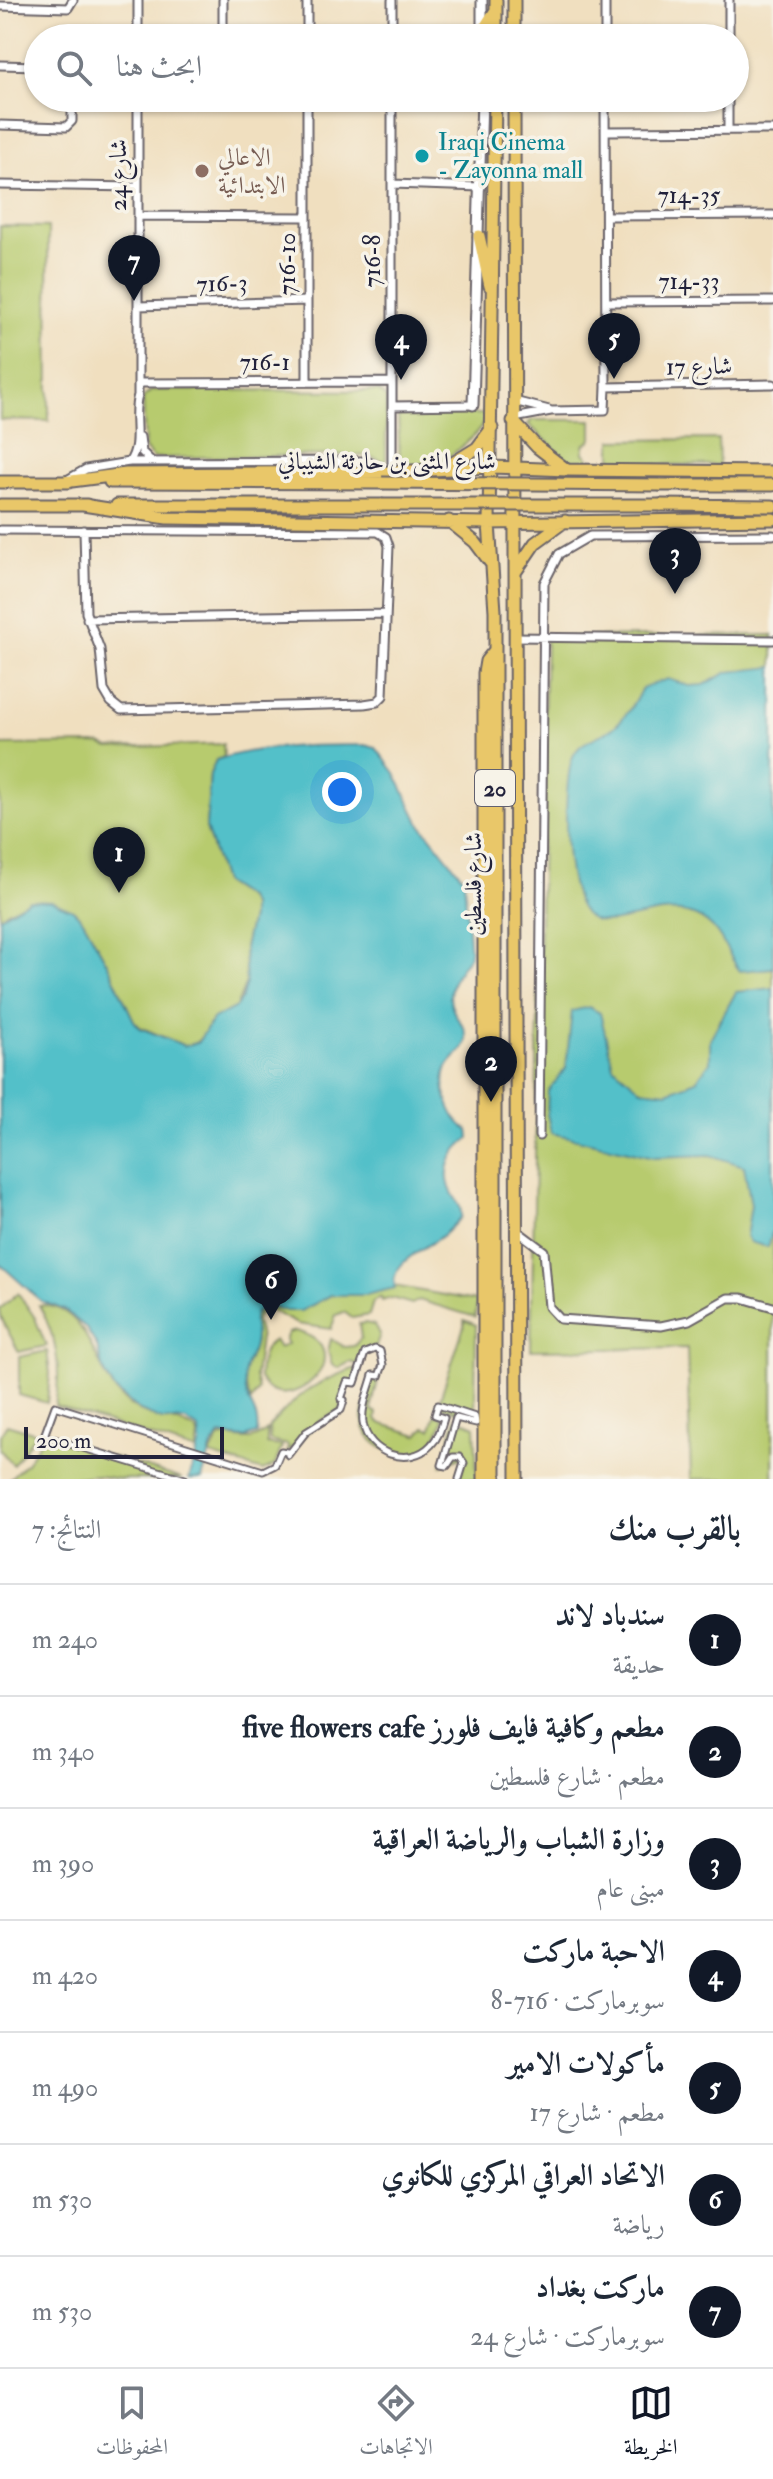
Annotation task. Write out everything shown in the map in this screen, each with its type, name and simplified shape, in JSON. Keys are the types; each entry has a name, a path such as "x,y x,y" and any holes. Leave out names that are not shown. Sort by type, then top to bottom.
{"main road":[{"path":"514,0 514,24"},
{"path":"487,24 496,5"},
{"name":"شارع فلسطين","path":"495,112 489,523 495,611 495,1479"},
{"name":"شارع فلسطين","path":"514,112 517,1479"},
{"path":"479,236 494,299"},
{"path":"513,420 537,447 567,470"},
{"path":"441,469 469,454 492,428"},
{"path":"387,476 491,467 773,472"},
{"name":"شارع المثنى بن حارثة الشيباني","path":"0,482 387,476 660,485 773,485"},
{"name":"شارع المثنى بن حارثة الشيباني","path":"0,505 773,506"},
{"path":"83,505 167,518 489,523 773,519"},
{"path":"449,521 484,551 493,574"},
{"path":"515,575 535,543 566,521"},
{"path":"495,611 505,605 515,612"},
{"path":"484,1479 484,673 486,661 495,649"},
{"path":"484,832 495,851"},
{"path":"495,1080 515,1081"}],"street":[{"path":"0,6 65,8 71,6 73,0"},
{"path":"138,0 138,24"},
{"path":"223,0 223,24"},
{"path":"307,0 307,24"},
{"path":"392,0 392,24"},
{"path":"482,0 482,24"},
{"path":"605,0 605,24"},
{"path":"729,0 729,24"},
{"path":"0,65 24,66"},
{"path":"0,125 66,127 72,121 72,112"},
{"name":"شارع 24","path":"129,462 135,452 138,395 138,112"},
{"name":"716-10","path":"307,112 307,382"},
{"name":"716-8","path":"387,476 392,406 392,112"},
{"path":"392,406 473,405 482,112"},
{"path":"513,420 551,411 605,410 605,112"},
{"path":"728,112 728,130"},
{"path":"605,131 773,130"},
{"path":"392,184 481,187"},
{"path":"0,185 138,187"},
{"name":"714-35","path":"606,216 773,215"},
{"path":"138,216 307,217"},
{"name":"716-3","path":"138,306 307,301"},
{"name":"714-33","path":"606,302 773,301"},
{"name":"716-1","path":"138,383 392,382"},
{"name":"شارع 17","path":"606,387 773,384"},
{"name":"شارع 24","path":"138,395 140,444 142,452 151,461"},
{"path":"513,400 551,411"},
{"path":"64,482 86,469 151,461 360,461 375,463 387,476"},
{"path":"0,530 84,530 378,532 386,537 389,546 383,696 377,702 121,710 111,702 104,690 100,649 87,619 84,530"},
{"path":"539,1136 544,583 559,554 590,536 773,535"},
{"path":"87,619 386,614"},
{"path":"515,637 773,640"},
{"path":"516,1230 544,1251 549,1307 560,1319 661,1326 689,1320 728,1298 742,1298 773,1307"},
{"path":"185,1479 44,1436 55,1406 263,1471 275,1465 281,1451 288,1455 306,1432 341,1410 344,1386 347,1382 355,1383 365,1353 375,1349 380,1351 383,1365 379,1376 373,1375 363,1410 368,1436 384,1452 399,1457 411,1456 427,1449 439,1434 444,1418 435,1415 438,1405 475,1417 476,1423 456,1418 442,1465 447,1466 453,1457 460,1457 464,1463 459,1479"}],"green space":[{"path":"0,226 48,227 49,421 0,420"},
{"path":"152,390 379,391 386,398 386,462 367,456 346,455 153,458 145,449 143,398"},
{"path":"398,414 489,414 479,430 454,453 435,464 416,468 400,467"},
{"path":"532,420 592,420 592,439 584,445 584,453 593,462 592,466 570,462 528,424"},
{"path":"718,439 719,465 612,464 612,440"},
{"path":"773,635 773,1479 691,1479 687,1348 531,1350 546,637"},
{"path":"100,744 109,748 223,744 224,757 216,760 210,774 206,827 223,882 247,898 251,905 244,948 246,983 236,1007 209,1025 204,1035 192,1046 185,1046 140,1027 134,1021 107,963 83,920 73,910 9,910 0,917 0,745"},
{"path":"394,1286 477,1301 475,1317 419,1300 412,1304 391,1298 382,1301 381,1297 373,1302 369,1315 352,1318 344,1312 336,1315 331,1329 297,1324 268,1309 258,1315 256,1321 260,1337 255,1377 258,1390 251,1401 244,1376 254,1344 254,1317 260,1309 267,1305 287,1311 301,1311 331,1295 365,1295"},
{"path":"18,1293 35,1318 46,1346 18,1352 2,1320 0,1309"},
{"path":"39,1305 57,1308 81,1327 112,1386 131,1406 196,1430 196,1451 55,1406 58,1379 56,1354"},
{"path":"464,1320 476,1325 475,1417 438,1405"},
{"path":"359,1324 374,1325 380,1334 375,1349 366,1351 360,1365 350,1362 339,1368 332,1365 328,1351 331,1339 345,1347 354,1346 361,1338"},
{"path":"295,1331 315,1340 324,1353 322,1366 313,1379 300,1389 285,1393 270,1390 259,1378 264,1351 274,1340 279,1348 287,1344 288,1333"},
{"path":"47,1351 50,1373 47,1403 19,1395 19,1357"},
{"path":"353,1369 359,1371 355,1383 349,1382 341,1398 344,1400 341,1410 320,1421 287,1452 288,1445 270,1441 269,1427 298,1398 316,1385"},
{"path":"373,1375 379,1376 371,1410 377,1413 379,1423 418,1435 425,1427 431,1429 435,1415 444,1418 435,1438 422,1451 404,1455 394,1453 379,1446 369,1436 363,1418"},
{"path":"456,1418 475,1426 477,1479 459,1479 464,1463 460,1457 442,1465"},
{"path":"7,1424 36,1433 13,1465 0,1450 0,1437"},
{"path":"267,1430 267,1444 282,1446 275,1465 263,1471 210,1455 219,1438 254,1438"},
{"path":"44,1436 182,1479 120,1479 92,1475 71,1479 9,1479 26,1463"}],"water":[{"path":"773,667 773,968 740,971 711,926 696,916 682,912 655,913 605,922 594,920 583,911 575,894 567,846 567,795 575,752 584,743 619,723 642,688 668,679 689,686 704,685 728,672"},
{"path":"365,745 376,748 395,773 419,822 464,879 470,955 456,974 450,996 466,1039 463,1048 448,1066 445,1077 448,1104 457,1120 469,1130 470,1138 454,1153 448,1173 461,1217 443,1235 403,1263 394,1279 395,1288 365,1295 331,1295 301,1311 287,1311 267,1305 255,1313 254,1345 244,1379 246,1394 257,1420 257,1434 244,1438 220,1435 212,1446 202,1479 189,1479 200,1443 199,1429 186,1421 162,1420 140,1411 114,1389 102,1367 97,1346 85,1327 65,1310 41,1301 0,1264 0,917 29,900 52,901 73,910 83,920 140,1028 185,1046 198,1042 213,1019 236,1007 242,997 246,983 244,948 251,918 251,905 247,898 223,882 206,827 210,774 216,760 271,748"},
{"path":"773,988 773,1230 768,1247 749,1242 746,1237 751,1205 744,1166 710,1155 654,1157 551,1133 547,1114 548,1091 566,1068 572,1011 589,1007 600,1013 613,1066 641,1089 667,1092 696,1081 710,1062 710,1039 736,992"}],"place":[{"name":"Iraqi Cinema - Zayonna mall","path":"422,156"},
{"name":"الاعالي الابتدائية","path":"202,171"},
{"name":"ماركت بغداد","path":"134,301"},
{"name":"مأكولات الامير","path":"614,379"},
{"name":"الاحبة ماركت","path":"401,380"},
{"name":"وزارة الشباب والرياضة العراقية","path":"675,594"},
{"name":"سندباد لاند","path":"119,893"},
{"name":"مطعم وكافية فايف فلورز five flowers cafe","path":"491,1102"},
{"name":"الاتحاد العراقي المركزي للكانوي","path":"271,1320"}]}
